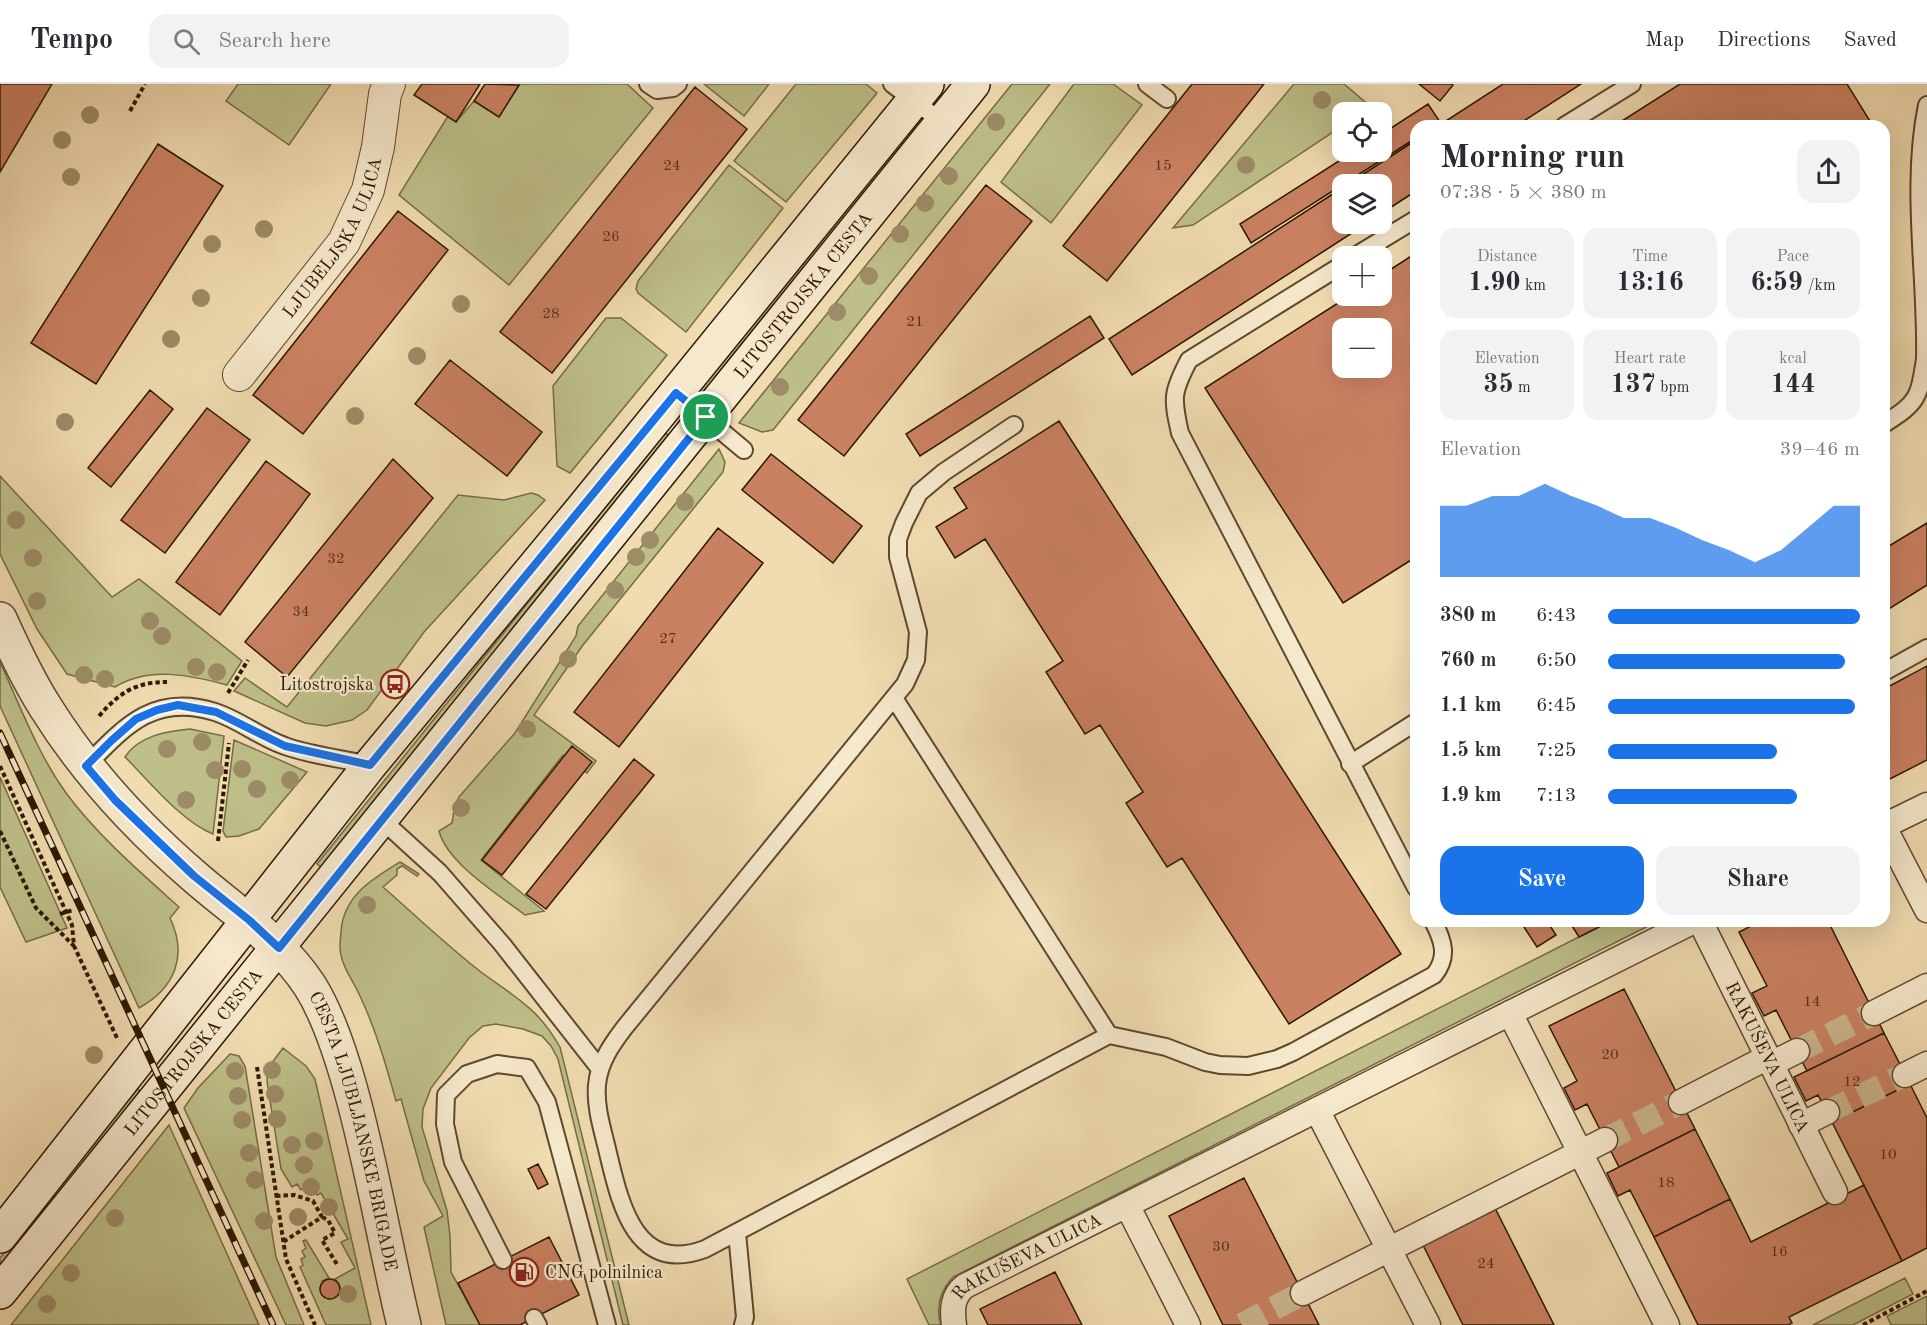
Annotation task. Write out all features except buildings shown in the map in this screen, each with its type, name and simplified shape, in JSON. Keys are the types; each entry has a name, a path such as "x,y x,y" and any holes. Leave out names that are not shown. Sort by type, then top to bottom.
{"main road":[{"name":"LITOSTROJSKA CESTA","path":"0,1292 973,84"},
{"name":"LITOSTROJSKA CESTA","path":"0,1236 370,765 676,393 911,89"},
{"name":"CESTA LJUBLJANSKE BRIGADE","path":"0,620 45,708 86,766 115,800 194,876 249,920 279,948 310,986 342,1061 363,1138 404,1325"}],"street":[{"name":"LJUBELJSKA ULICA","path":"240,375 344,242 368,190 378,147 385,94 389,84"},
{"path":"1890,823 1927,805"},
{"path":"1890,838 1927,910"},
{"name":"RAKUŠEVA ULICA","path":"954,1325 953,1302 965,1286 1682,927"},
{"name":"RAKUŠEVA ULICA","path":"1703,927 1835,1192"},
{"path":"1874,1013 1927,986"},
{"path":"1510,1013 1667,1325"},
{"path":"1681,1102 1797,1051"},
{"path":"1905,1075 1927,1065"},
{"path":"1317,1110 1428,1325"},
{"path":"1802,1125 1827,1112"},
{"path":"1303,1293 1605,1140"},
{"name":"RAKUŠEVA ULICA","path":"1127,1205 1188,1325"}],"lane":[{"path":"648,84 657,90 673,88 678,84"},
{"path":"1147,84 1167,99"},
{"path":"1574,120 1632,84"},
{"path":"911,89 942,122"},
{"path":"1890,420 1914,402 1923,375 1925,359 1919,168 1927,105"},
{"path":"1371,246 1410,223"},
{"path":"1332,271 1189,360 1178,380 1174,403 1180,433 1410,877"},
{"path":"676,393 744,450"},
{"path":"1014,425 944,472 919,493 904,523 898,539 898,557 918,632 912,673 625,1027 611,1046 600,1069 597,1083 598,1112 618,1195 629,1223 638,1234 649,1245 676,1255 691,1254 737,1233 1109,1035 1157,1045 1220,1065 1248,1066 1277,1059 1434,975 1441,966 1444,949 1436,927"},
{"path":"1890,669 1927,648"},
{"path":"894,698 1109,1035"},
{"path":"86,766 136,719 157,710 178,705 216,712 285,746 370,765"},
{"path":"1350,764 1410,726"},
{"path":"382,820 421,853 448,882 517,961 600,1069"},
{"path":"503,1260 453,1161 445,1125 446,1095 467,1074 497,1064 527,1068 547,1102 607,1325"},
{"path":"737,1233 745,1317 742,1325"}],"path":[{"path":"130,111 145,84"},
{"path":"216,712 248,660"},
{"path":"218,841 231,720"},
{"path":"0,766 72,925 74,946 122,1048"},
{"path":"0,831 36,908 74,946"},
{"path":"60,914 73,910"},
{"path":"257,1067 283,1242 291,1271 315,1325"},
{"path":"276,1196 294,1195 313,1202 322,1217 328,1220 335,1233 322,1240 338,1266"},
{"path":"283,1242 322,1217"},
{"path":"1863,1325 1927,1291"}],"green space":[{"path":"238,84 331,84 289,145 226,101"},
{"path":"520,84 627,84 653,108 509,285 399,195 448,116 456,122 474,101 499,117"},
{"path":"704,84 769,84 744,116"},
{"path":"796,84 866,84 877,93 786,202 734,161"},
{"path":"1012,84 1050,84 773,430 762,432 739,423"},
{"path":"1074,84 1113,84 1142,105 1051,223 1001,182"},
{"path":"1294,84 1344,84 1365,102 1332,102 1332,133 1193,225 1173,228"},
{"path":"910,129 915,133 703,396 698,392"},
{"path":"729,165 783,208 686,332 638,293 636,289 638,281"},
{"path":"606,318 621,318 667,355 570,473 557,466 553,386"},
{"path":"665,433 670,436 322,868 317,864"},
{"path":"719,449 725,462 723,472 583,645 534,715 596,761 587,773 563,755 481,860 544,911 525,915 475,878 452,855 439,831 452,823 459,797 515,733 576,636 578,626"},
{"path":"0,476 112,597 139,579 242,661 227,685 170,674 142,676 115,687 67,674 37,629 0,554"},
{"path":"531,493 545,500 424,632 367,710 352,720 326,726 305,723 234,691 245,678 287,707 458,495 504,500"},
{"path":"0,662 38,746 66,793 106,839 179,907 170,918 178,945 175,970 162,991 139,1008 0,706"},
{"path":"190,729 224,736 213,834 178,811 125,757 145,739 172,731"},
{"path":"234,740 307,772 259,829 239,836 226,837 223,831"},
{"path":"0,777 67,928 26,942 0,887"},
{"path":"400,862 419,874 417,876 402,866 397,869 397,875 383,887 468,962 525,1004 543,1022 560,1047 629,1325 623,1325 558,1059 542,1036 523,1029 496,1024 483,1026 469,1038 431,1088 423,1109 422,1127 447,1211 451,1272 480,1325 446,1325 424,1227 443,1216 424,1181 401,1099 396,1101 376,1035 344,964 340,949 343,919 353,899 370,882"},
{"path":"1598,927 1646,927 953,1277 940,1299 941,1325 929,1325 907,1279"},
{"path":"283,1048 306,1066 315,1079 371,1325 326,1325 300,1267 303,1265 301,1259 305,1257 302,1251 306,1248 303,1241 306,1240 329,1278 322,1281 320,1289 322,1295 329,1299 336,1297 340,1292 335,1279 355,1268 341,1242 348,1239 321,1193 317,1195 313,1190 309,1193 305,1187 301,1190 297,1184 292,1187 281,1169 267,1081 268,1068"},
{"path":"230,1054 239,1056 245,1066 276,1257 304,1325 286,1325 184,1108 198,1088"},
{"path":"138,1088 140,1094 0,1268 0,1258"},
{"path":"169,1125 259,1325 11,1325"},
{"path":"1905,1278 1913,1294 1853,1325 1813,1325"},
{"path":"1927,1296 1927,1325 1891,1325 1887,1316"}],"tunnel":[{"path":"1797,1051 1874,1013"},
{"path":"1827,1112 1905,1075"},
{"path":"1605,1140 1681,1102"},
{"path":"1242,1325 1303,1293"}],"railway":[{"path":"0,733 273,1325"}],"place":[{"name":"Litostrojska","path":"395,684"},
{"name":"CNG polnilnica","path":"524,1272"}],"route":[{"path":"676,393 706,417 569,584 279,948 249,920 194,876 115,800 86,766 136,719 157,710 178,705 216,712 285,746 370,765 676,393"}]}
